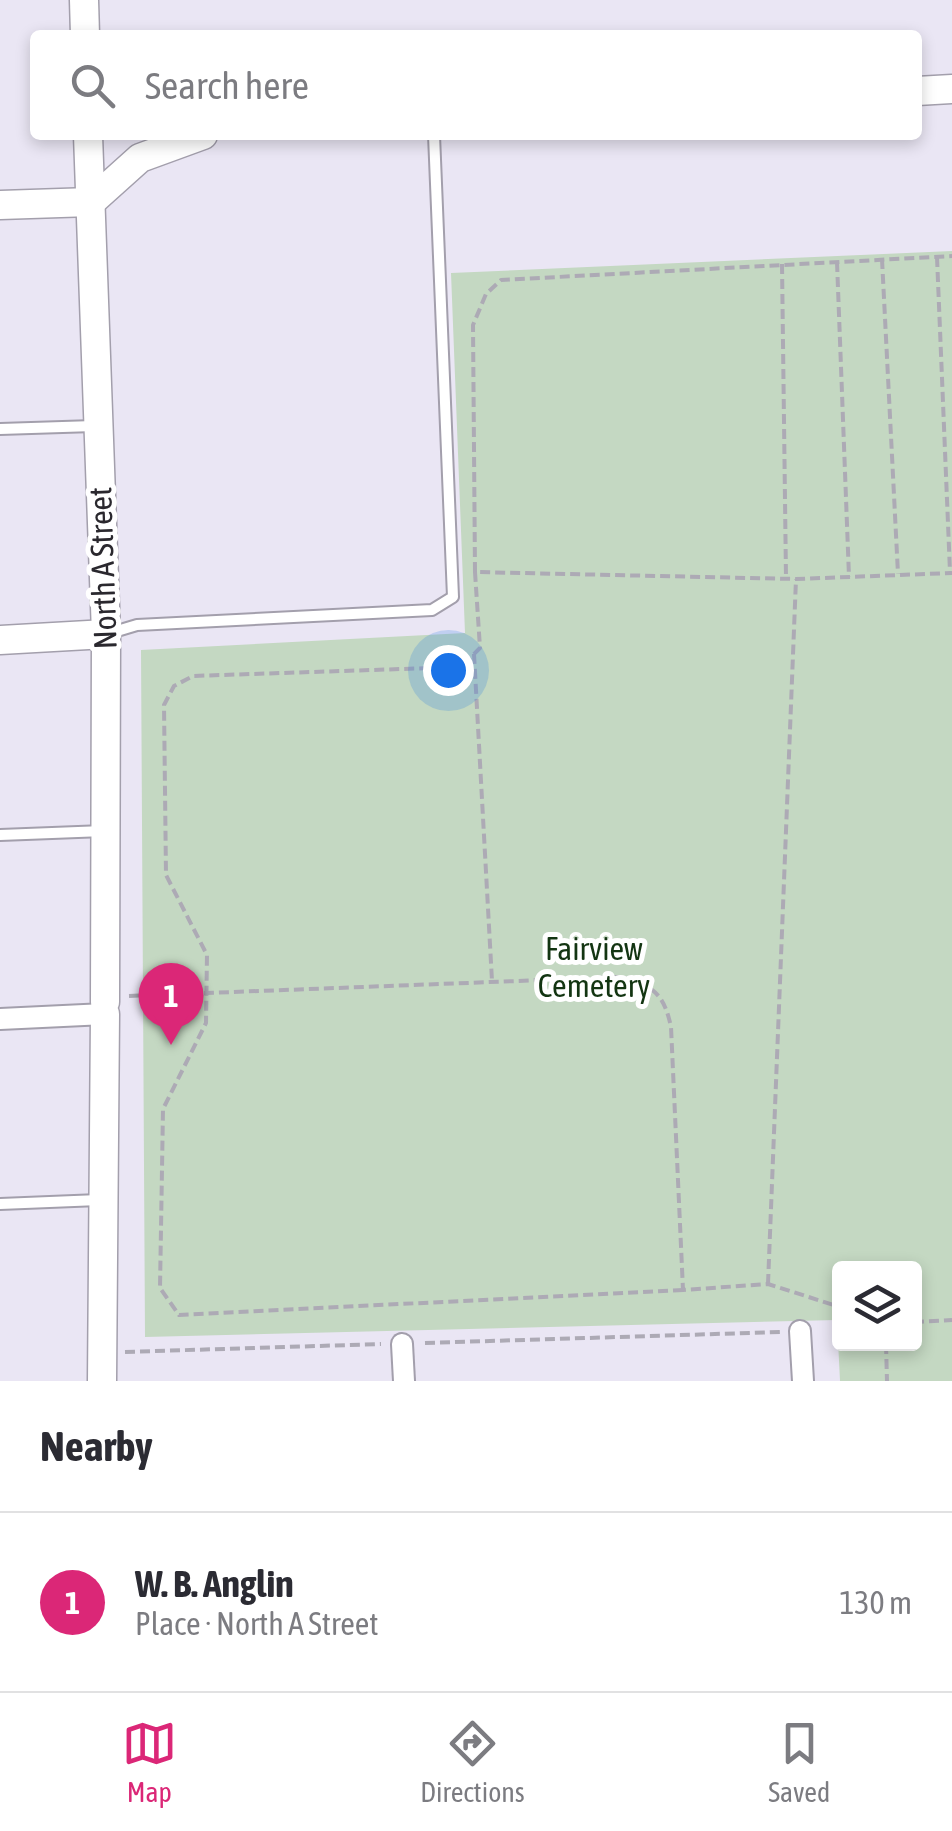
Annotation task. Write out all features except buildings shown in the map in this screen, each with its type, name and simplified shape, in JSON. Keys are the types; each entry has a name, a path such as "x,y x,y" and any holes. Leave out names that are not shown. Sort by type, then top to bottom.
{"main road":[{"path":"84,0 85,30"},
{"path":"922,91 952,89"},
{"name":"North A Street","path":"88,140 106,634 102,1381"},
{"path":"0,205 90,202 140,158 189,140"},
{"path":"0,640 106,634"}],"street":[{"path":"0,1018 105,1008"},
{"path":"800,1331 802,1381"},
{"path":"402,1344 404,1381"}],"lane":[{"path":"106,634 137,625 432,610 453,597 434,140"},
{"path":"0,428 99,426"},
{"path":"0,835 106,830"},
{"path":"0,1204 104,1200"}],"path":[{"path":"832,1305 768,1284 179,1315 160,1288 163,1110 206,1023 207,955 166,875 164,704 174,686 193,676 461,667 480,648 475,572 472,324 486,294 501,280 952,256"},
{"path":"475,572 796,578 951,572 938,257"},
{"path":"882,259 898,575"},
{"path":"838,262 849,577"},
{"path":"782,264 786,578"},
{"path":"768,1284 796,578"},
{"path":"474,654 492,982"},
{"path":"105,1008 147,992 621,977 647,983 666,1001 683,1290"},
{"path":"922,1322 952,1320"},
{"path":"102,1352 800,1331"},
{"path":"886,1351 888,1381"}],"green space":[{"name":"Fairview Cemetery","path":"952,251 952,1381 840,1381 839,1351 922,1351 922,1261 832,1261 832,1320 145,1337 141,650 465,633 451,273"}],"place":[{"name":"W. B. Anglin","path":"171,1045"}]}
